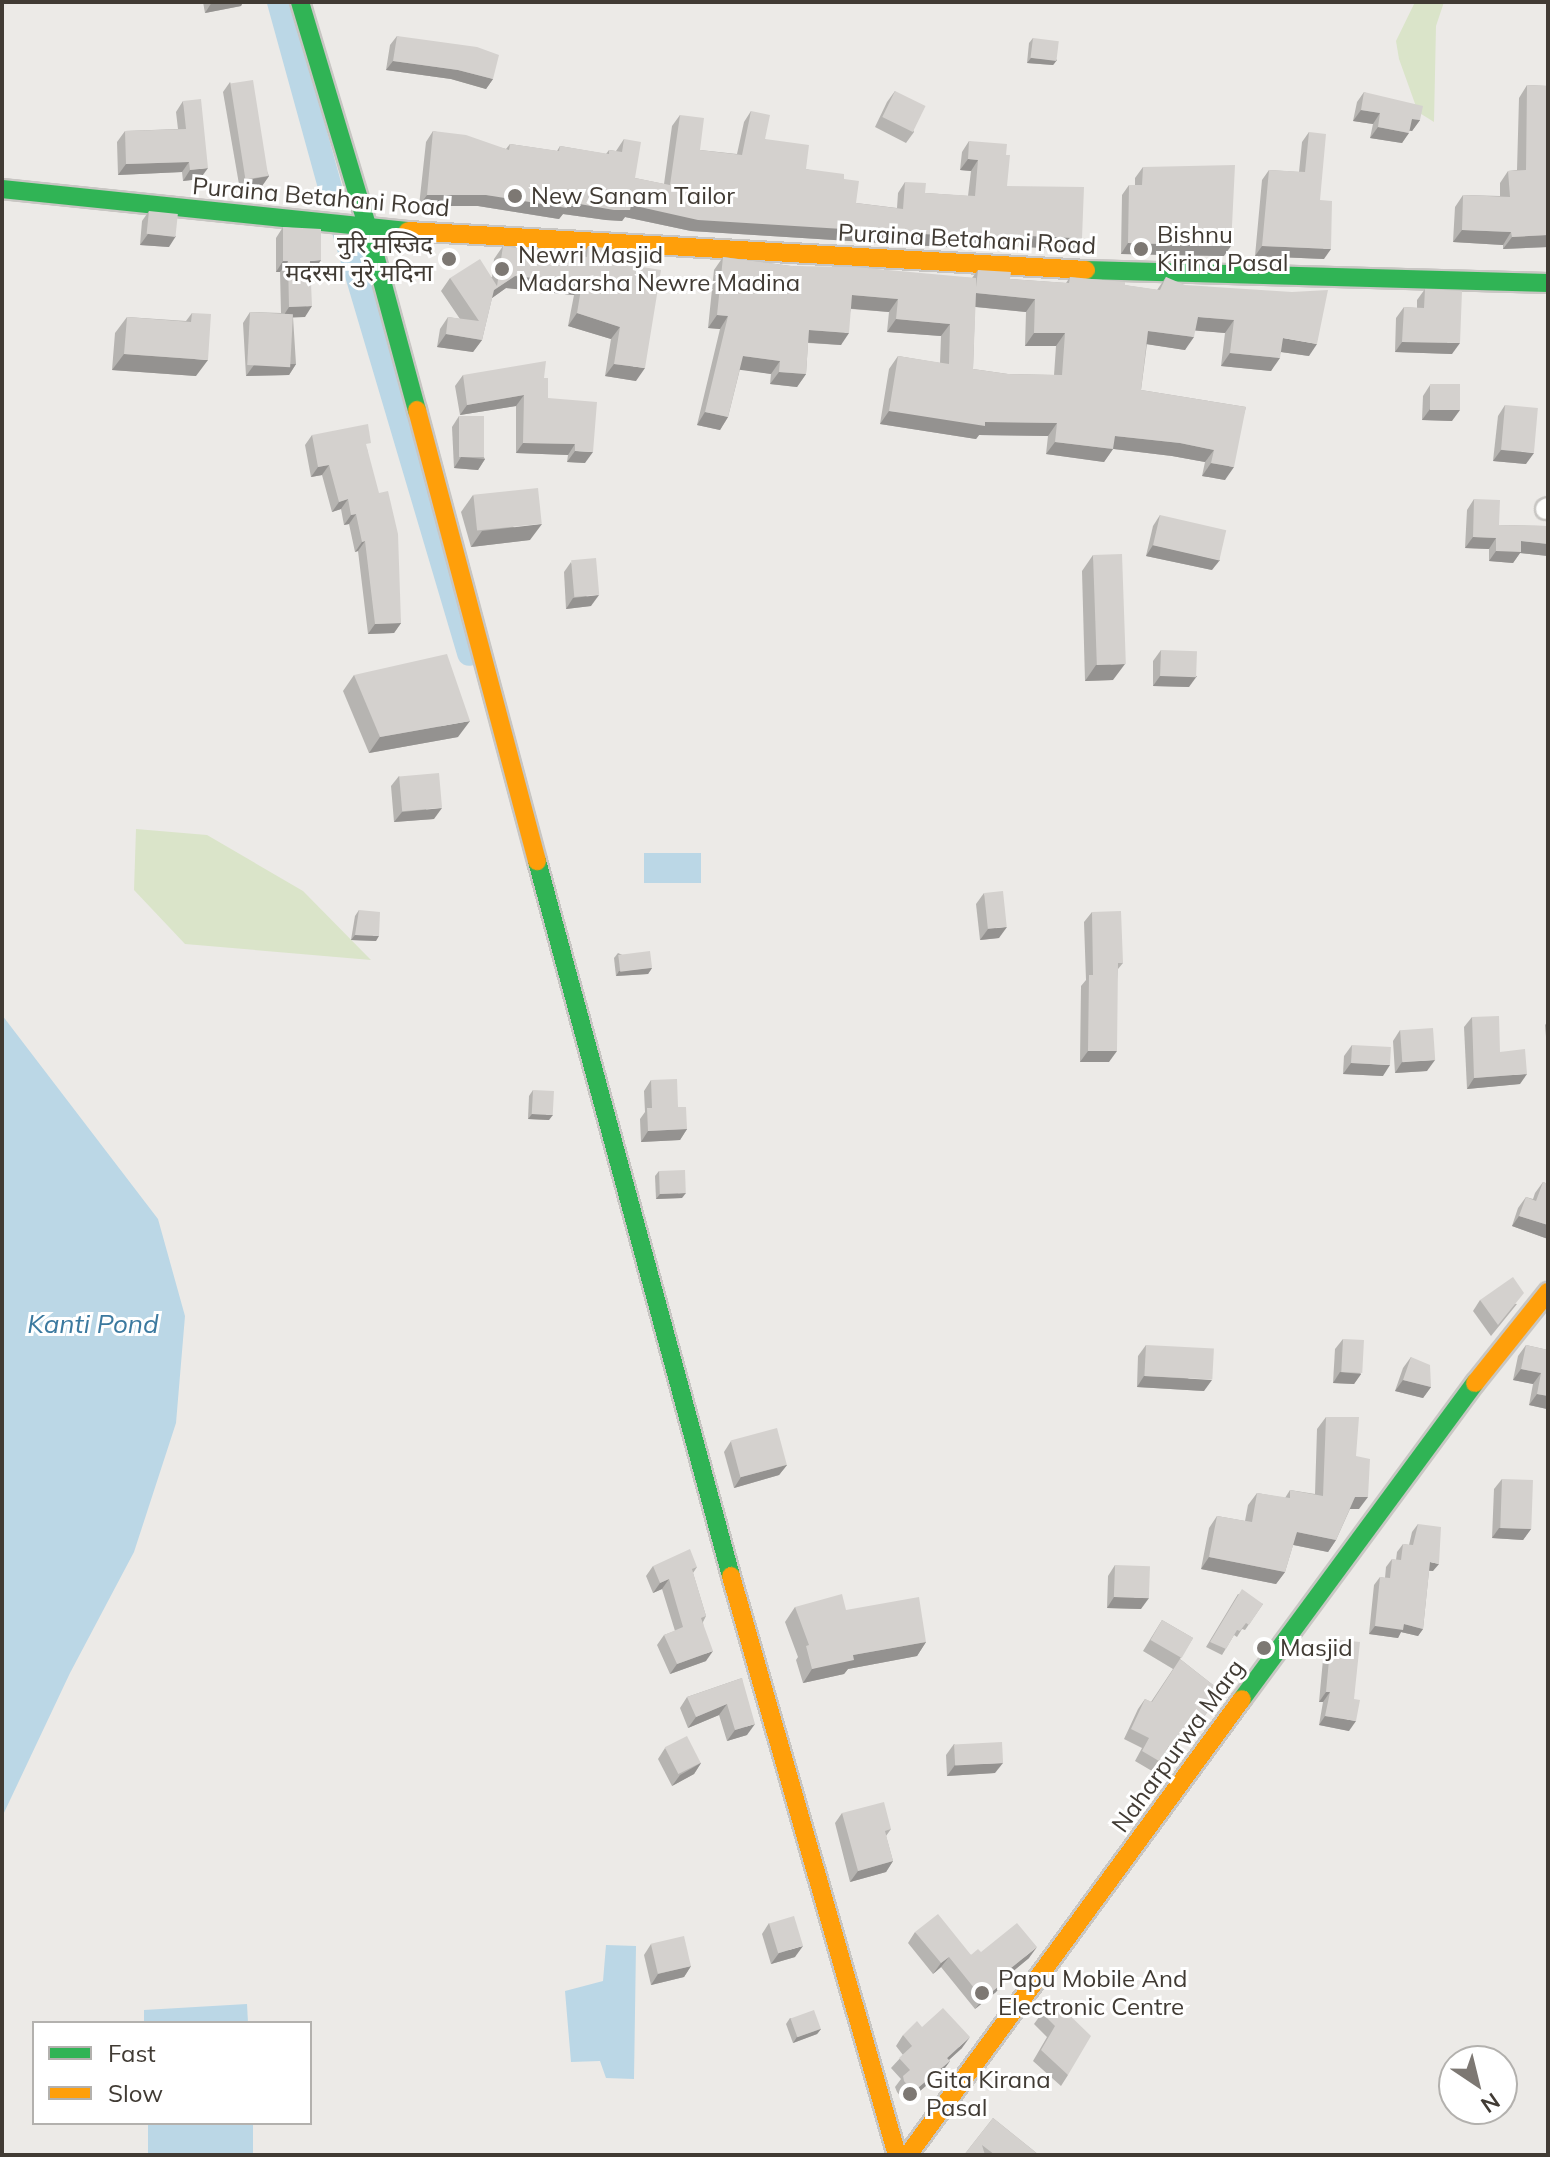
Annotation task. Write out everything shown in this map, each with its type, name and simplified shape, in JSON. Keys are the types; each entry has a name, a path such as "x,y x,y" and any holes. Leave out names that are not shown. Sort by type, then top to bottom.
{"street":[{"path":"300,2 368,229 698,1459 897,2155"},
{"name":"Puraina Betahani Road","path":"2,189 368,229 999,267 1548,283"},
{"name":"Naharpurwa Marg","path":"908,2155 1456,1406 1548,1292"}],"green space":[{"path":"1415,2 1444,2 1436,26 1434,122 1418,112 1399,59 1396,41"},
{"path":"136,829 207,835 303,891 371,960 185,944 134,890"}],"water":[{"path":"644,853 701,853 701,883 644,883"},
{"name":"Kanti Pond","path":"2,1015 158,1219 185,1316 176,1423 134,1552 70,1673 2,1817"},
{"path":"606,1945 636,1946 634,2079 606,2078 600,2061 571,2062 565,1991 603,1981"},
{"path":"247,2004 248,2021 144,2021 144,2010"},
{"path":"148,2125 253,2125 253,2155 148,2155"}],"building":[{"path":"397,36 477,47 499,55 493,79 458,70 393,61"},
{"path":"1033,38 1059,41 1056,61 1031,58"},
{"path":"253,80 268,176 245,179 230,84"},
{"path":"1527,85 1548,86 1548,235 1512,237 1511,232 1462,230 1463,195 1510,197 1508,171 1526,170"},
{"path":"895,91 926,106 913,132 882,117"},
{"path":"1364,92 1423,106 1420,120 1412,119 1409,133 1378,127 1380,113 1361,110"},
{"path":"201,99 208,168 190,170 189,162 126,164 125,131 186,129 183,101"},
{"path":"751,111 770,115 765,139 809,145 806,169 844,174 844,179 859,181 856,203 903,209 905,182 926,183 925,193 975,196 978,160 968,159 969,141 1007,144 1006,155 1010,155 1007,186 1084,187 1082,238 1003,235 1002,239 698,220 631,205 630,210 614,210 568,202 567,208 486,195 427,195 433,131 466,135 509,150 510,144 559,151 560,146 609,154 609,150 622,152 624,139 641,142 635,178 670,185 680,115 704,118 700,150 742,155"},
{"path":"1309,132 1326,134 1320,200 1332,201 1331,249 1262,246 1269,170 1305,172"},
{"path":"1235,165 1231,246 1128,243 1129,185 1142,185 1143,167"},
{"path":"149,211 178,214 175,237 147,234"},
{"path":"283,227 321,229 321,260 310,261 312,306 289,307 288,261 283,261"},
{"path":"503,246 587,257 588,246 614,249 611,262 661,270 645,368 614,364 620,327 577,313 582,283 515,276 494,290 482,340 446,334 448,317 479,321 450,278 480,259 497,286"},
{"path":"723,257 791,266 855,267 976,278 976,287 978,270 1011,272 1010,279 1069,283 1070,277 1125,282 1125,285 1160,290 1166,277 1185,285 1292,292 1328,290 1317,344 1283,338 1280,358 1230,353 1234,320 1198,317 1194,337 1148,331 1141,390 1246,407 1234,467 1211,463 1214,450 1180,443 1115,436 1113,449 1055,442 1057,423 985,422 985,426 889,411 898,356 949,364 950,324 896,319 898,299 852,295 849,333 809,330 806,374 779,372 780,361 743,356 728,417 705,412 728,316 717,315","holes":["976,293 1035,299 1034,333 1065,333 1062,375 1008,374 973,369"]},
{"path":"1425,289 1462,291 1460,343 1402,342 1404,307 1424,308"},
{"path":"250,312 293,314 290,367 247,365"},
{"path":"192,313 211,314 208,360 124,354 127,317 191,322"},
{"path":"546,361 544,378 548,378 548,398 597,402 593,452 575,451 575,444 523,443 524,395 467,405 463,375"},
{"path":"1430,384 1460,384 1460,410 1430,410"},
{"path":"1505,405 1538,408 1534,453 1501,450"},
{"path":"459,416 484,416 484,457 459,457"},
{"path":"368,424 371,443 366,444 379,493 388,491 398,534 401,623 375,624 365,541 362,542 356,514 351,515 348,499 339,502 329,465 318,467 312,435"},
{"path":"538,488 542,524 477,531 473,495"},
{"path":"1474,499 1500,500 1499,525 1548,526 1548,544 1521,541 1521,552 1496,551 1496,538 1473,537"},
{"path":"1160,515 1226,530 1219,561 1153,545"},
{"path":"1122,554 1126,664 1097,665 1093,555"},
{"path":"596,558 599,595 574,597 571,560"},
{"path":"1161,650 1197,651 1196,677 1160,676"},
{"path":"447,654 470,721 380,737 354,675"},
{"path":"439,773 442,808 402,811 399,776"},
{"path":"1003,891 1007,927 988,929 984,893"},
{"path":"359,910 380,912 379,936 355,935"},
{"path":"1121,911 1123,963 1118,963 1117,1051 1088,1051 1089,975 1093,975 1092,912"},
{"path":"650,951 652,968 620,972 618,955"},
{"path":"1499,1016 1500,1052 1525,1049 1527,1074 1474,1078 1472,1017"},
{"path":"1433,1028 1435,1060 1402,1062 1400,1030"},
{"path":"1352,1045 1391,1047 1390,1065 1351,1063"},
{"path":"677,1079 678,1107 686,1107 687,1129 648,1131 647,1108 652,1108 651,1080"},
{"path":"533,1090 554,1091 553,1115 532,1114"},
{"path":"685,1170 686,1193 660,1194 659,1171"},
{"path":"1543,1182 1548,1184 1548,1225 1519,1216 1526,1197 1536,1201"},
{"path":"1513,1277 1524,1293 1498,1325 1480,1300"},
{"path":"1343,1339 1364,1340 1362,1373 1341,1372"},
{"path":"1146,1345 1214,1349 1212,1380 1144,1376"},
{"path":"1526,1345 1548,1350 1548,1396 1537,1394 1541,1373 1521,1369"},
{"path":"1411,1357 1430,1365 1431,1387 1403,1380"},
{"path":"1326,1417 1359,1417 1356,1456 1370,1459 1368,1497 1355,1497 1336,1540 1297,1532 1285,1572 1209,1557 1217,1516 1252,1522 1257,1493 1290,1498 1290,1490 1323,1496"},
{"path":"777,1428 787,1465 740,1477 731,1440"},
{"path":"1502,1479 1533,1480 1531,1529 1500,1528"},
{"path":"1418,1524 1441,1527 1439,1564 1430,1562 1423,1629 1404,1624 1403,1630 1375,1626 1380,1577 1390,1578 1392,1559 1401,1560 1403,1544 1413,1545"},
{"path":"690,1549 697,1567 692,1569 706,1616 701,1618 713,1651 677,1664 664,1635 683,1627 669,1579 660,1583 653,1566"},
{"path":"1115,1565 1150,1566 1149,1598 1114,1597"},
{"path":"1242,1589 1263,1604 1249,1625 1246,1623 1240,1631 1237,1630 1226,1649 1210,1642"},
{"path":"842,1594 846,1610 919,1597 926,1642 853,1655 854,1660 812,1669 806,1646 809,1645 795,1607"},
{"path":"1162,1620 1193,1638 1182,1658 1150,1640"},
{"path":"1331,1639 1360,1642 1354,1699 1360,1700 1356,1721 1325,1716 1330,1692 1326,1692"},
{"path":"1180,1659 1222,1692 1199,1723 1196,1721 1176,1751 1169,1746 1159,1761 1142,1751 1149,1738 1131,1729 1145,1699 1152,1702"},
{"path":"742,1678 755,1724 735,1730 727,1704 696,1717 687,1697"},
{"path":"687,1736 701,1763 678,1774 665,1747"},
{"path":"1002,1742 1003,1763 955,1765 954,1745"},
{"path":"884,1802 891,1829 885,1831 893,1861 858,1871 842,1813"},
{"path":"938,1914 971,1955 978,1949 981,1952 1017,1923 1037,1947 1000,1977 1004,1982 983,1999 949,1957 941,1963 915,1932"},
{"path":"794,1916 803,1946 778,1953 769,1924"},
{"path":"684,1936 691,1966 658,1974 651,1944"},
{"path":"1055,2001 1091,2036 1068,2075 1041,2050 1055,2026 1042,2013"},
{"path":"943,2008 970,2037 947,2058 950,2061 913,2092 903,2076 910,2070 899,2058 912,2046 903,2035 917,2021 922,2027"},
{"path":"814,2010 821,2029 797,2037 791,2019"},
{"path":"993,2118 1039,2155 995,2155 982,2145 985,2155 964,2155"}],"waterway":[{"path":"279,2 330,187"},
{"path":"344,231 469,654"}],"traffic: fast":[{"path":"300,2 368,229 417,410"},
{"path":"2,189 408,231"},
{"path":"1086,270 1548,283"},
{"path":"537,861 731,1576"},
{"path":"1242,1699 1475,1383"}],"traffic: slow":[{"path":"408,231 1086,270"},
{"path":"417,410 537,861"},
{"path":"1475,1383 1548,1292"},
{"path":"731,1576 897,2155"},
{"path":"908,2155 1242,1699"}],"place":[{"name":"New Sanam Tailor","path":"515,196"},
{"name":"Bishnu Kirina Pasal","path":"1141,249"},
{"name":"नुरि मस्जिद मदरसा नुरे मदिना","path":"449,259"},
{"name":"Newri Masjid Madarsha Newre Madina","path":"502,269"},
{"name":"Masjid","path":"1264,1648"},
{"name":"Papu Mobile And Electronic Centre","path":"982,1993"},
{"name":"Gita Kirana Pasal","path":"910,2094"}]}
